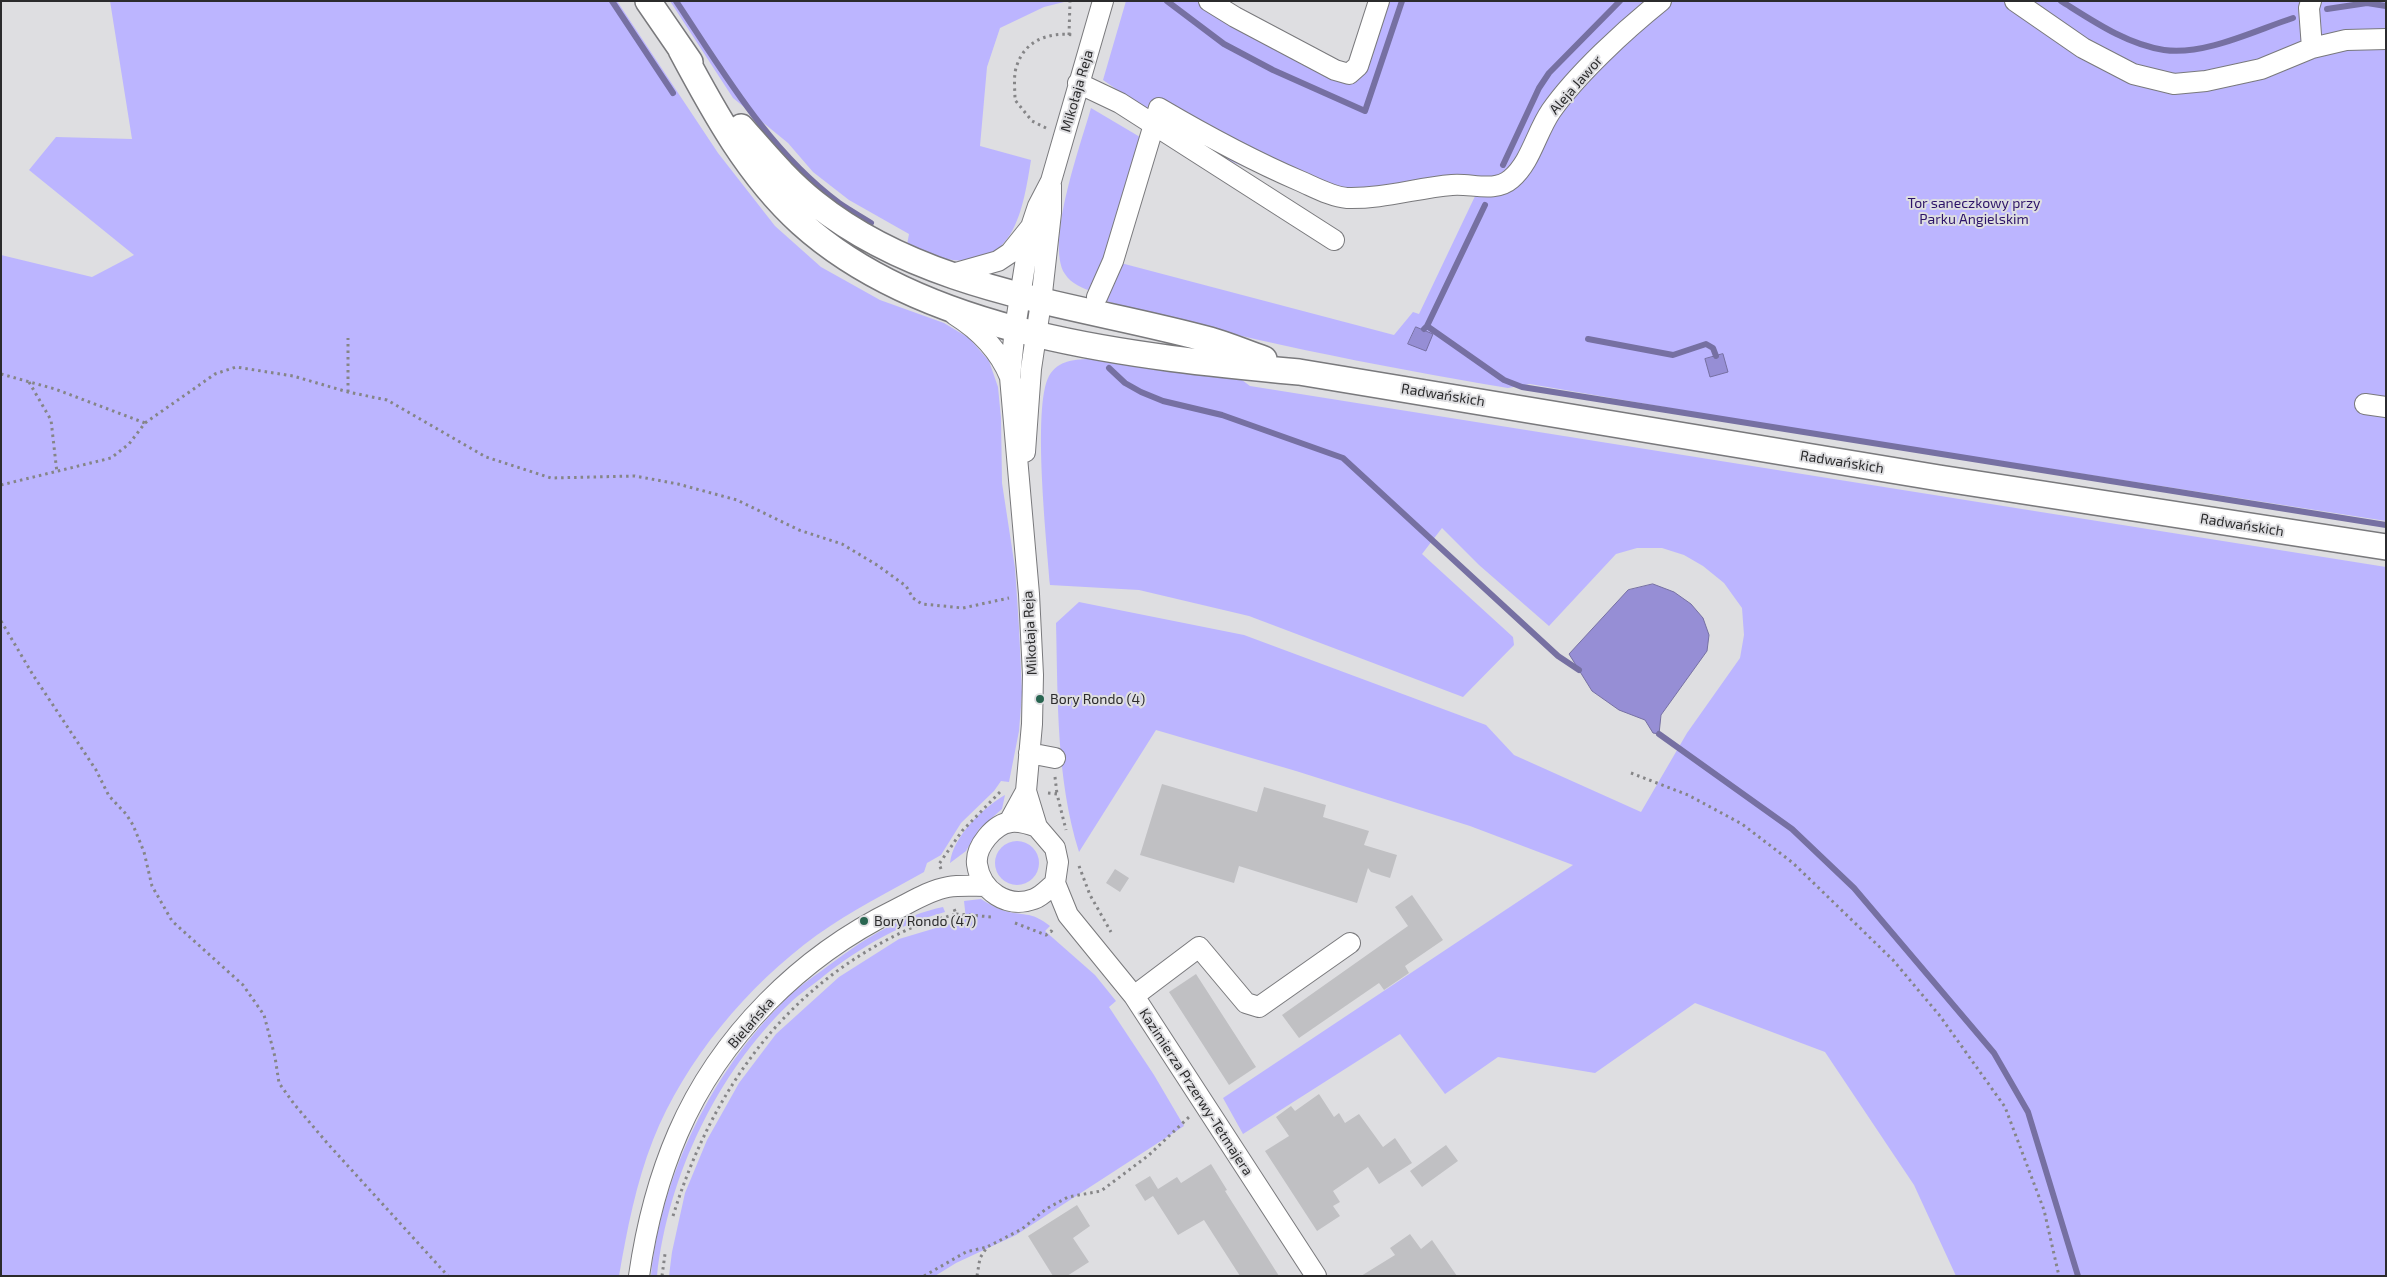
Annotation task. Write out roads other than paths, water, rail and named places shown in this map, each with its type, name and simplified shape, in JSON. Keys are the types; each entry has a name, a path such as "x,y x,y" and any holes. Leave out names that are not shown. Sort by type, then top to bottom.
{"main road":[{"path":"648,1 681,50"},
{"name":"Radwańskich","path":"681,50 726,109 782,174 815,204 869,239 902,256 1031,299 1211,340 1299,372"},
{"name":"Radwańskich","path":"681,50 716,115 761,179 799,222 856,266 890,285 940,306 1026,331 1086,344 1206,363 1299,372 1939,478 2386,548"}],"street":[{"name":"Mikołaja Reja","path":"1031,299 1031,227 1038,206 1051,181 1103,1"},
{"path":"1209,1 1235,18 1335,70 1349,74 1358,66 1379,1"},
{"name":"Aleja Jawor","path":"1153,125 1159,108 1232,150 1312,186 1344,198 1381,197 1427,188 1455,185 1492,187 1508,182 1519,171 1550,112 1578,80 1635,22 1661,1"},
{"path":"2014,1 2083,48 2133,74 2174,84 2206,81 2261,69 2312,48 2346,40 2386,39"},
{"path":"2312,1 2309,8 2312,48"},
{"path":"1078,83 1093,92 1120,103 1334,240"},
{"path":"1097,297 1113,261 1153,125"},
{"name":"Mikołaja Reja","path":"1010,822 1026,791 1033,675 1029,594 1010,377 1026,331 1031,299 1051,213 1051,181"},
{"path":"952,274 998,261 1010,253 1031,227"},
{"path":"940,306 971,325 984,337 1005,363 1010,377"},
{"name":"Mikołaja Reja","path":"1021,499 1031,369 1026,331"},
{"path":"2365,404 2386,407"},
{"path":"1029,753 1055,758"},
{"path":"1026,791 1037,827 1055,848 1058,862 1055,883 1068,915"},
{"path":"1037,827 1022,822 1010,822 988,836 982,846 977,862 980,875 986,886 993,893 1011,902 1035,899 1055,883"},
{"path":"947,887 977,862"},
{"name":"Bielańska","path":"639,1276 652,1206 678,1133 696,1097 740,1033 796,974 824,952 868,923 947,887 986,886"},
{"path":"1035,899 1068,915"},
{"name":"Kazimierza Przerwy-Tetmajera","path":"1068,915 1134,996 1316,1276"},
{"path":"1134,996 1199,947 1246,1002 1259,1007 1350,943"}],"waterway":[{"path":"612,1 673,93"},
{"path":"676,1 730,83 769,135 790,159 839,203 871,223"},
{"path":"1167,1 1224,44 1273,70 1365,111 1402,1"},
{"path":"1503,165 1539,88 1549,73 1620,1"},
{"path":"2061,1 2123,37 2136,43 2164,50 2180,51 2213,46 2293,18"},
{"path":"2327,9 2367,3 2386,6"},
{"path":"1427,326 1485,205"},
{"path":"1424,329 1427,326 1504,380 1522,387 2386,525"},
{"path":"1588,339 1673,355 1706,344 1713,348 1716,356"},
{"path":"1109,368 1125,383 1163,401 1222,415 1343,458 1558,656 1579,670"},
{"path":"1659,734 1792,829 1854,888 1994,1053 2028,1112 2078,1276"}],"place":[{"name":"Bory Rondo (4)","path":"1040,699"},
{"name":"Bory Rondo (47)","path":"864,921"}],"park label":[{"name":"Tor saneczkowy przy Parku Angielskim","path":"1974,212"}]}
